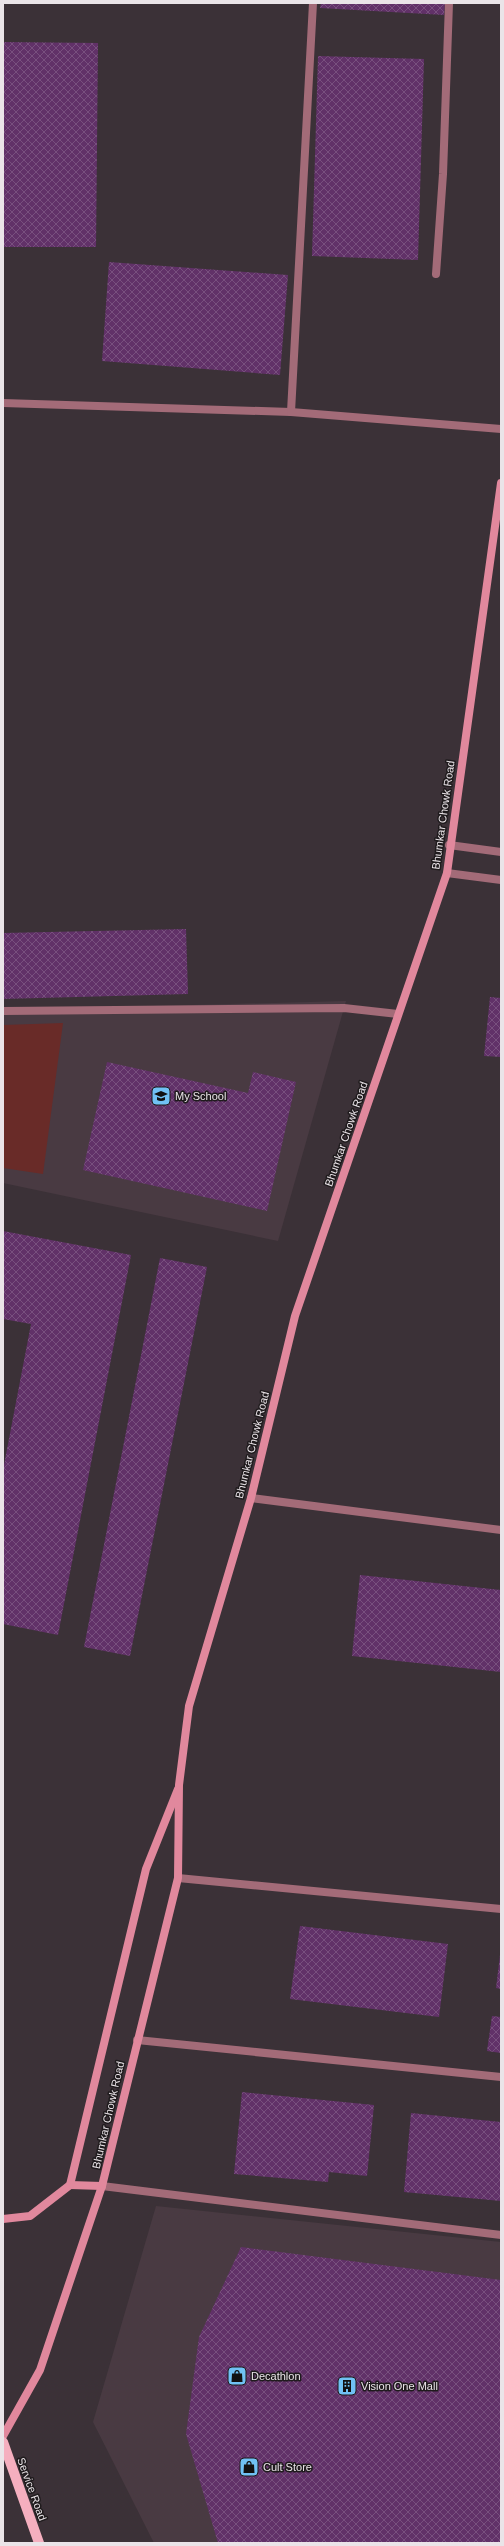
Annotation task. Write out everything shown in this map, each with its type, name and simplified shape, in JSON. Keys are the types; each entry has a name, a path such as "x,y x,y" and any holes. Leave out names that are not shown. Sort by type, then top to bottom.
{"main road":[{"name":"Service Road","path":"3,2442 39,2543"}],"street":[{"path":"291,412 313,3"},
{"path":"436,274 443,174 449,3"},
{"path":"3,403 291,412 501,429"},
{"name":"Bhumkar Chowk Road","path":"3,2436 40,2370 102,2186 178,1878 179,1785 189,1706 251,1498 295,1316 447,873 449,846 501,483"},
{"path":"449,846 501,852"},
{"path":"447,873 501,880"},
{"path":"3,1011 344,1008 398,1014"},
{"path":"251,1498 501,1530"},
{"name":"Bhumkar Chowk Road","path":"70,2185 146,1868 179,1785"},
{"path":"178,1878 501,1909"},
{"path":"137,2040 501,2077"},
{"path":"3,2219 30,2216 70,2185 102,2186 501,2235"}],"shaded area":[{"name":"My School","path":"346,1001 278,1241 3,1183 3,1010"},
{"path":"63,1023 43,1174 3,1168 3,1025"},
{"name":"Vision One Mall","path":"156,2206 501,2242 501,2543 154,2543 93,2422"}],"building":[{"path":"321,3 445,3 444,15 320,8"},
{"path":"3,42 98,43 96,247 3,247"},
{"path":"318,56 424,59 418,260 312,256"},
{"path":"109,262 288,275 280,375 102,361"},
{"path":"186,929 188,994 3,999 3,933"},
{"path":"490,997 501,998 501,1057 484,1056"},
{"path":"107,1062 248,1093 253,1072 296,1082 267,1211 83,1170"},
{"path":"3,1231 131,1255 58,1635 3,1624 3,1470 31,1324 3,1319"},
{"path":"160,1258 207,1267 130,1656 84,1647"},
{"path":"360,1575 501,1590 501,1672 352,1656"},
{"path":"300,1926 448,1944 439,2017 290,1999"},
{"path":"501,1955 501,1989 496,1988"},
{"path":"492,2016 501,2017 501,2053 487,2051"},
{"path":"242,2092 374,2105 367,2176 329,2172 328,2182 234,2174"},
{"path":"411,2113 501,2122 501,2201 404,2192"},
{"name":"Vision One Mall","path":"241,2247 501,2280 501,2543 218,2543 186,2434 199,2337"}],"place":[{"name":"My School","path":"161,1096"},
{"name":"Decathlon","path":"237,2376"},
{"name":"Vision One Mall","path":"347,2386"},
{"name":"Cult Store","path":"249,2467"}]}
